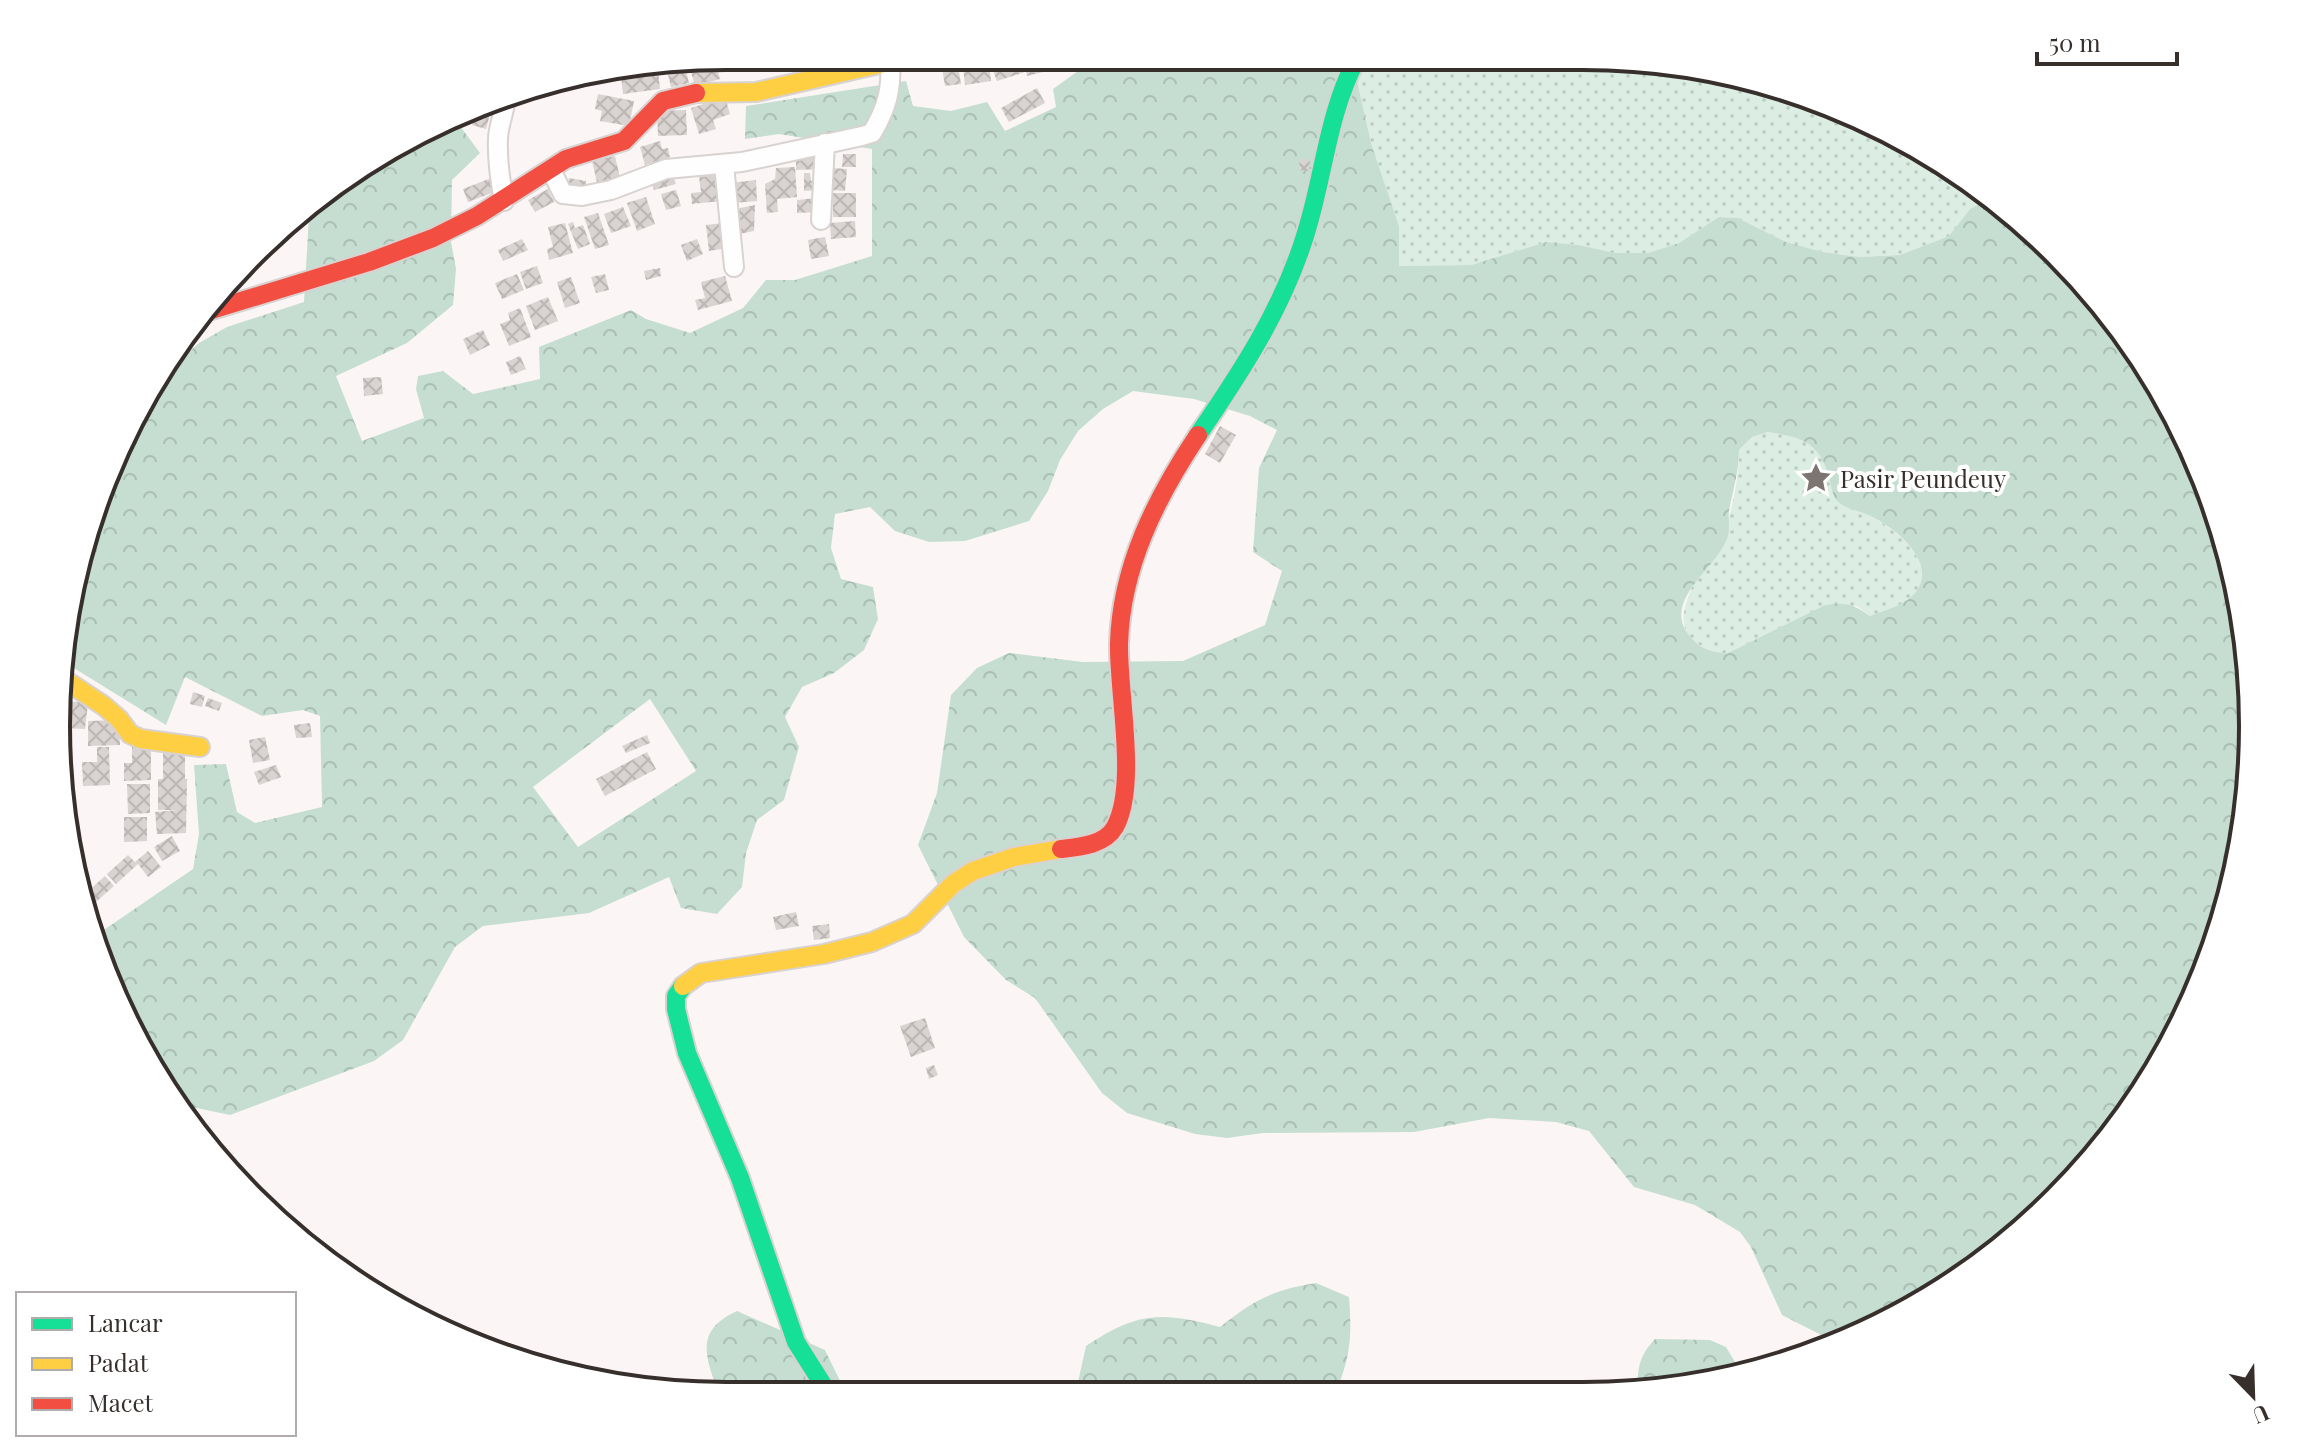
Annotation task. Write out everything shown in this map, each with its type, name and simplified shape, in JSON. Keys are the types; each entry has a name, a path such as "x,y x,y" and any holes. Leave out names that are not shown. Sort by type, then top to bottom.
{"street":[{"path":"222,307 329,276 395,253 462,224 580,152 612,146 625,140 642,124 648,112 672,96 753,93 848,70"},
{"path":"551,170 559,189 569,197 611,190 666,169 724,165 872,133 885,110 892,85 891,70"},
{"path":"821,1382 796,1342 740,1178 687,1053 676,1009 676,996 686,981 701,973 841,952 897,933 919,920 952,884 967,874 989,864 1029,853 1096,843 1112,833 1121,818 1124,797 1119,656 1123,605 1133,558 1150,516 1187,449 1225,399 1267,329 1288,284 1315,201 1331,117 1342,83 1350,70"},
{"path":"504,201 498,170 498,137 505,109"},
{"path":"821,220 825,143"},
{"path":"724,165 734,267"},
{"path":"71,684 104,706 130,734 141,739 200,747"}],"shaded area":[{"path":"1366,70 1583,70 1626,71 1711,83 1753,92 1834,120 1911,158 1979,204 1970,209 1949,236 1900,255 1859,257 1823,252 1786,242 1738,218 1720,217 1679,243 1648,253 1613,253 1546,242 1471,265 1398,266 1399,226 1371,143 1356,76"},
{"path":"1768,432 1798,439 1813,448 1824,463 1839,502 1879,521 1901,537 1918,559 1922,571 1921,582 1910,598 1888,610 1870,616 1857,606 1823,606 1726,654 1700,645 1687,632 1684,615 1688,596 1729,517 1739,450 1752,437"}],"green space":[{"path":"1079,70 1366,70 1356,76 1371,143 1399,226 1399,266 1471,265 1546,242 1614,253 1648,253 1679,243 1719,217 1738,218 1786,242 1823,252 1859,257 1900,255 1949,236 1970,209 1979,204 2016,233 2076,293 2151,398 2189,475 2204,515 2217,556 2233,640 2238,683 2238,769 2217,896 2189,977 2171,1016 2151,1054 2103,1125 2076,1159 2016,1219 1911,1294 1823,1336 1782,1315 1751,1247 1740,1232 1695,1205 1634,1187 1589,1131 1556,1122 1489,1118 1414,1132 1263,1133 1227,1138 1195,1134 1127,1113 1102,1093 1035,998 1006,980 964,937 918,845 937,793 951,695 977,668 1009,653 1083,662 1183,661 1265,625 1282,571 1253,552 1259,468 1277,430 1250,416 1194,399 1133,391 1103,409 1078,431 1029,521 965,541 929,542 895,531 870,507 835,514 831,548 841,579 873,587 878,619 864,650 834,673 802,687 785,717 799,747 784,800 757,820 746,853 742,887 717,914 681,908 669,877 589,913 483,926 455,947 403,1040 374,1061 230,1115 193,1107 158,1054 138,1016 103,931 193,869 199,834 194,765 226,764 237,812 255,823 322,807 320,716 303,710 262,716 185,677 166,725 73,667 83,598 105,515 138,436 187,354 227,327 304,302 309,221 398,158 461,127 480,153 452,180 451,242 456,269 453,305 407,343 336,376 362,441 424,418 416,389 418,376 443,371 473,394 540,379 539,347 631,310 646,319 690,333 743,308 766,280 795,280 872,256 872,149 779,134 745,139 746,106 906,81 913,106 951,111 987,102 1005,131 1056,107 1053,89","holes":["1768,432 1806,442 1819,454 1838,502 1879,520 1911,547 1922,571 1921,582 1905,602 1870,616 1848,605 1823,606 1726,654 1705,648 1688,634 1682,621 1682,608 1728,536 1739,450 1752,437","650,699 696,771 578,847 533,787"]},
{"path":"1316,1283 1349,1297 1349,1346 1339,1382 1078,1382 1086,1346 1120,1326 1165,1317 1220,1327 1264,1298"},
{"path":"737,1311 825,1350 841,1382 715,1382 709,1366 707,1344 709,1335 724,1318"},
{"path":"1655,1339 1710,1340 1726,1347 1736,1364 1638,1380 1645,1351"}],"building":[{"path":"717,70 720,79 695,86 691,71"},
{"path":"942,70 959,70 961,84 945,86"},
{"path":"963,70 990,70 991,81 965,85"},
{"path":"993,70 1024,70 1025,72 997,81"},
{"path":"1026,70 1052,70 1027,76"},
{"path":"686,71 689,83 671,87 668,73"},
{"path":"658,74 660,89 623,94 621,79"},
{"path":"1037,88 1045,103 1009,122 1001,108"},
{"path":"598,94 634,101 629,126 600,121 602,111 595,109"},
{"path":"725,97 730,114 713,120 716,129 699,134 691,108"},
{"path":"686,110 687,135 658,136 657,111"},
{"path":"490,114 486,129 472,125 473,121"},
{"path":"660,141 662,149 668,148 670,157 645,165 640,147"},
{"path":"818,149 819,169 796,170 796,151"},
{"path":"843,154 856,154 856,167 842,167"},
{"path":"615,156 621,182 598,187 592,161"},
{"path":"1300,159 1310,160 1309,171 1299,170"},
{"path":"795,167 797,197 777,199 778,212 767,213 765,184 775,179 776,168"},
{"path":"833,168 847,169 845,191 831,190"},
{"path":"672,173 676,184 654,190 650,179"},
{"path":"804,173 810,173 811,181 817,180 818,190 804,191"},
{"path":"719,175 721,201 692,204 691,193 701,192 699,177"},
{"path":"491,178 497,191 468,202 463,189"},
{"path":"569,178 586,181 584,194 566,191"},
{"path":"756,180 757,201 733,203 731,183"},
{"path":"548,189 554,202 535,212 528,200"},
{"path":"676,190 681,206 666,210 661,194"},
{"path":"833,193 856,193 856,217 833,217"},
{"path":"646,197 655,224 637,231 627,203"},
{"path":"816,198 818,212 797,213 797,200"},
{"path":"755,205 754,231 734,235 735,209"},
{"path":"623,207 631,226 611,233 604,214"},
{"path":"598,213 609,245 595,249 584,217"},
{"path":"855,221 856,237 831,239 830,223"},
{"path":"573,222 575,228 583,225 590,244 578,249 568,224"},
{"path":"565,223 573,253 549,260 547,249 553,247 548,227"},
{"path":"723,223 727,248 709,251 706,225"},
{"path":"825,237 829,256 811,259 808,240"},
{"path":"522,239 528,250 503,261 498,250"},
{"path":"697,239 703,254 687,261 681,245"},
{"path":"537,266 543,283 526,289 520,272"},
{"path":"660,268 661,276 646,280 644,271"},
{"path":"517,274 524,290 502,299 495,283"},
{"path":"605,274 609,290 596,293 591,277"},
{"path":"725,276 732,301 698,310 695,300 705,298 701,282"},
{"path":"571,277 580,303 565,308 557,282"},
{"path":"548,297 558,321 535,330 526,306"},
{"path":"520,308 531,337 509,346 500,324 510,320 508,313"},
{"path":"483,330 490,345 470,355 463,339"},
{"path":"520,356 526,369 511,375 506,362"},
{"path":"381,377 383,394 364,396 363,378"},
{"path":"1220,426 1236,435 1220,463 1205,454"},
{"path":"193,692 205,696 202,707 190,704"},
{"path":"208,698 222,703 219,711 205,706"},
{"path":"71,701 88,703 85,729 70,728"},
{"path":"119,720 120,745 88,746 88,721"},
{"path":"310,723 312,737 296,738 294,725"},
{"path":"647,735 650,743 626,753 622,746"},
{"path":"265,737 270,760 253,763 249,740"},
{"path":"185,745 186,833 157,834 155,812 178,810 158,810 158,779 163,779 163,746"},
{"path":"97,747 109,747 110,785 83,786 82,762 97,762"},
{"path":"132,747 151,747 151,780 124,781 124,763 132,763"},
{"path":"647,752 656,769 605,796 596,779"},
{"path":"276,765 281,777 259,785 254,772"},
{"path":"127,784 150,784 150,813 128,814"},
{"path":"124,817 147,817 147,841 124,842"},
{"path":"172,836 180,851 162,861 154,847"},
{"path":"148,851 161,867 148,877 138,864 116,884 107,874 128,855 135,862"},
{"path":"105,876 114,886 94,903 90,889"},
{"path":"796,912 799,926 776,930 773,917"},
{"path":"829,924 830,938 814,940 812,926"},
{"path":"925,1018 935,1048 911,1057 900,1026"},
{"path":"934,1065 938,1075 929,1079 926,1068"}],"traffic: fast":[{"path":"1198,435 1245,364 1296,263 1338,103 1351,70"},
{"path":"683,986 676,996 676,1009 687,1053 740,1178 796,1342 821,1382"}],"traffic: slow":[{"path":"696,93 756,92 853,70"},
{"path":"71,684 104,706 130,734 141,739 200,747"},
{"path":"683,986 701,973 824,954 872,942 913,924 953,884 973,871 1014,857 1061,849"}],"traffic: jam":[{"path":"222,307 369,262 433,238 477,216 566,159 624,141 663,101 696,93"},
{"path":"1061,849 1091,844 1105,838 1115,827 1122,809 1126,764 1119,644 1126,588 1155,509 1198,435"}],"place":[{"name":"Pasir Peundeuy","path":"1816,478"}]}
